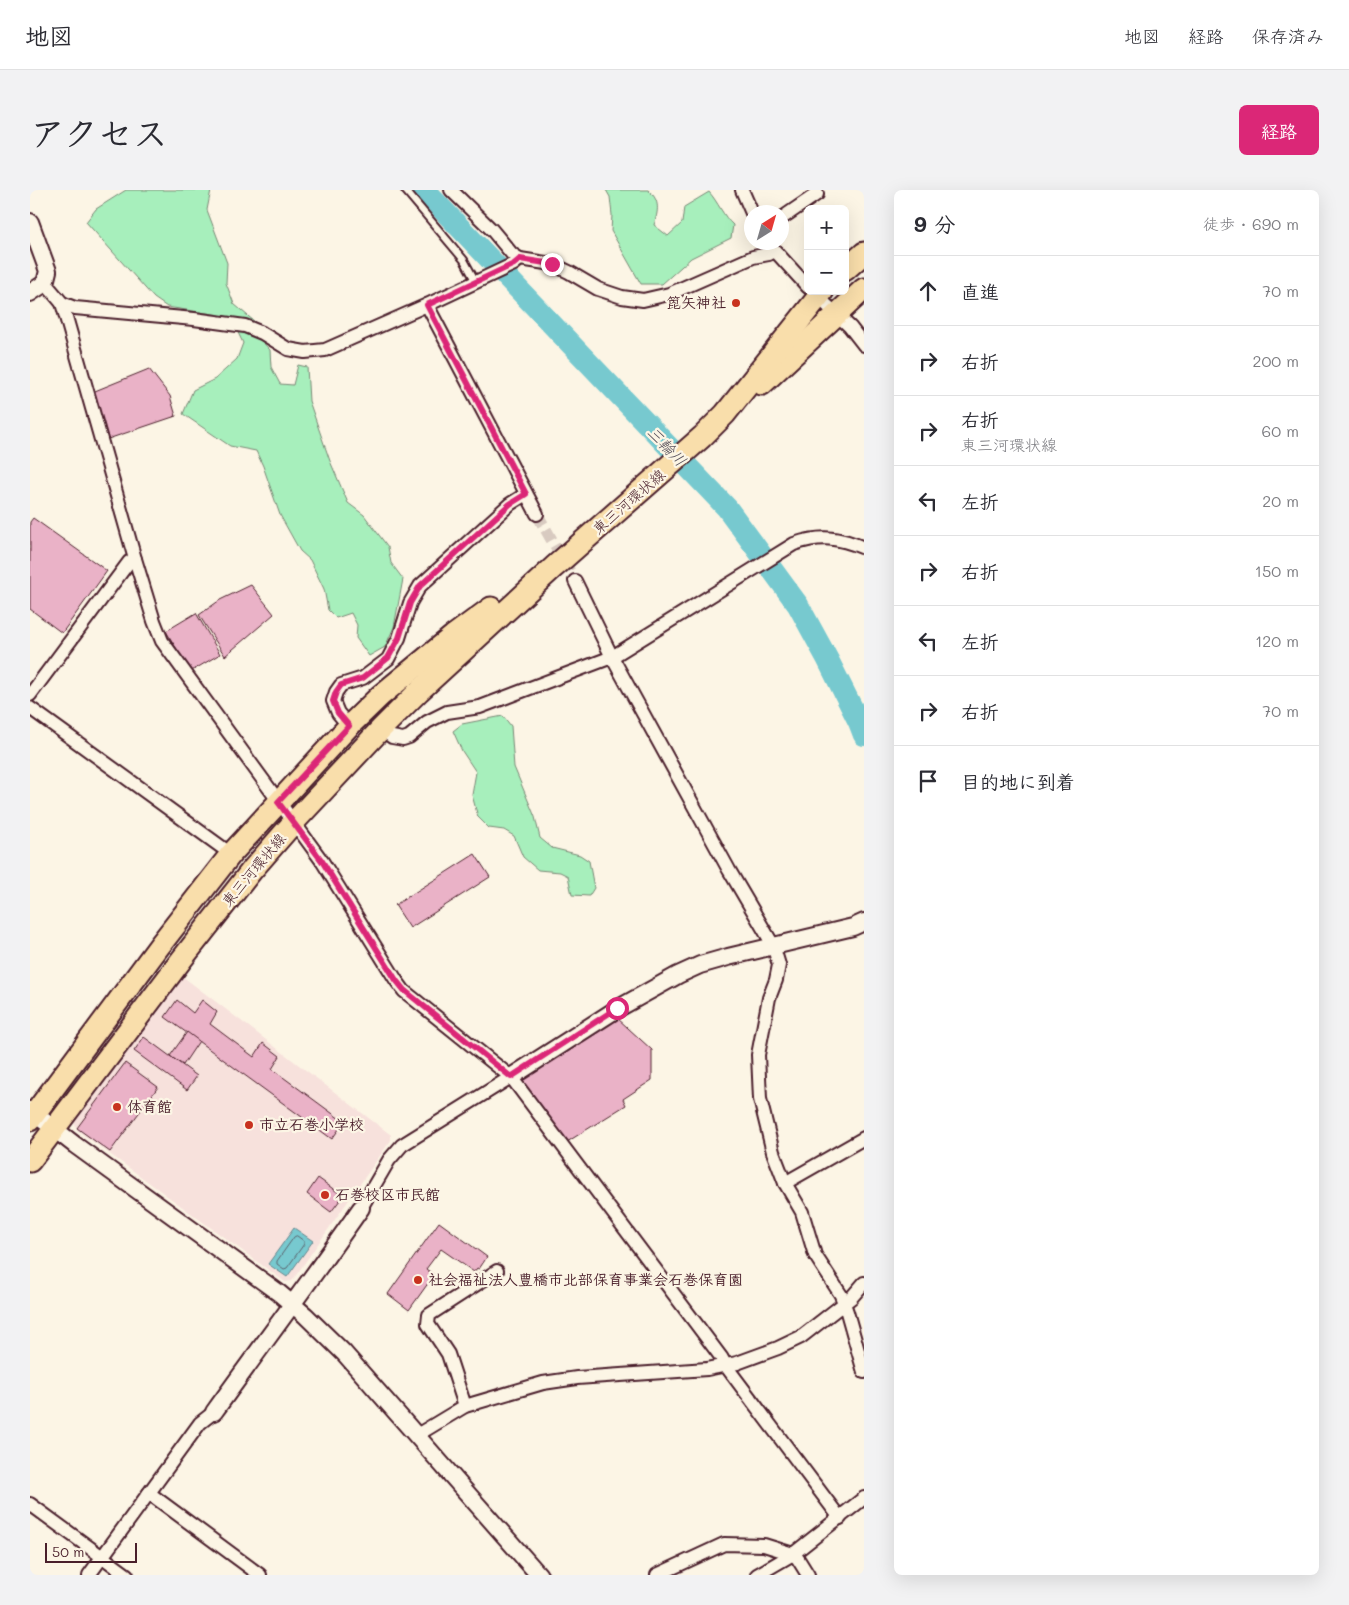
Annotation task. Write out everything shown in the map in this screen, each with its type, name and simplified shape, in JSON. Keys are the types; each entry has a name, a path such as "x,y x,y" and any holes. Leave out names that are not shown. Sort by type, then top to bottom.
{"main road":[{"path":"849,266 864,253"},
{"name":"東三河環状線","path":"725,414 748,397 864,288"},
{"name":"東三河環状線","path":"30,1161 205,929 252,870 293,823 381,728 459,654 554,567 702,438 725,414 812,295"},
{"name":"東三河環状線","path":"32,1114 160,945 232,854 349,726 380,696 453,636 507,597 554,567"}],"street":[{"path":"451,190 492,230 517,262"},
{"path":"742,190 749,205"},
{"path":"789,213 817,194 816,190"},
{"path":"30,222 48,271 45,283 30,293"},
{"path":"62,303 75,308 194,319 246,326 262,333 288,349 305,352 325,350 427,305 517,262 552,264 598,289 622,297 644,300 669,294 753,258 769,254 770,250"},
{"path":"774,250 804,280"},
{"path":"45,283 62,303 154,621 162,641 322,861 396,980 404,990 511,1077 840,1518"},
{"path":"819,295 850,327 864,345"},
{"path":"427,305 537,514"},
{"path":"349,726 338,713 333,701 341,685 363,678 388,658 399,638 410,603 420,586 510,504 526,494"},
{"path":"381,728 392,736 403,739 409,737 427,722 446,712 480,707 612,657 794,544 811,538 833,538 864,548"},
{"path":"30,695 130,562 136,560"},
{"path":"575,581 612,657 729,870 773,945 778,965 776,980 769,998 758,1055 760,1099 773,1152 802,1212 815,1255 841,1295 864,1372"},
{"path":"30,708 232,854"},
{"path":"89,1575 200,1423 214,1412 306,1288 361,1208 390,1160 402,1145 617,1008 678,975 700,965 773,945 853,927 864,922"},
{"path":"32,1114 293,1304 344,1353 539,1575"},
{"path":"786,1182 864,1138"},
{"path":"465,1406 448,1354 428,1324 429,1315 498,1271"},
{"path":"418,1436 465,1406 543,1384 577,1378 657,1374 726,1366 778,1348 801,1337 844,1303 864,1283"},
{"path":"149,1492 260,1575"},
{"path":"757,1575 793,1554 864,1498"},
{"path":"30,1504 127,1575"},
{"path":"657,1575 724,1544 764,1545 793,1554 808,1575"}],"lane":[{"path":"405,190 480,280"}],"shaded area":[{"path":"182,976 391,1135 391,1140 292,1281 285,1282 77,1130 74,1122"}],"green space":[{"path":"126,190 211,190 207,210 227,263 226,283 234,304 255,322 260,339 270,350 271,367 280,384 293,385 298,365 307,367 309,401 330,461 348,503 364,515 388,547 391,563 403,579 394,627 385,647 369,656 356,638 357,625 351,613 336,618 328,610 324,589 310,560 300,551 280,515 256,451 230,446 183,414 193,390 215,379 237,359 243,343 232,320 219,315 167,307 154,298 86,222 96,209"},
{"path":"606,190 648,190 657,202 654,225 668,236 682,223 684,207 709,192 733,225 731,238 691,258 662,284 641,284 611,231 610,197"},
{"path":"503,716 511,726 514,767 535,817 540,838 552,848 580,855 589,861 594,888 589,896 572,895 568,876 560,872 538,870 523,857 514,836 504,830 489,828 478,817 472,795 476,772 462,751 453,731 462,724"}],"water":[{"path":"294,1228 313,1241 287,1277 268,1264"}],"building":[{"path":"149,369 170,396 176,416 105,440 90,393"},
{"path":"33,518 107,571 62,633 30,609 30,522"},
{"path":"251,585 274,614 225,656 199,615 220,600"},
{"path":"196,613 220,654 190,672 166,631"},
{"path":"475,854 490,877 410,928 395,905"},
{"path":"177,1000 193,1013 202,1000 217,1012 210,1024 254,1057 263,1043 280,1056 272,1069 344,1122 332,1139 165,1017"},
{"path":"616,1017 652,1050 652,1080 623,1099 626,1105 567,1142 519,1079"},
{"path":"187,1032 199,1041 183,1065 170,1056"},
{"path":"144,1037 197,1076 187,1090 134,1051"},
{"name":"体育館","path":"125,1063 158,1087 110,1152 77,1128"},
{"name":"石巻校区市民館","path":"318,1178 343,1196 331,1212 307,1194"},
{"path":"439,1222 487,1257 479,1269 477,1268 474,1272 441,1249 426,1269 434,1275 409,1310 388,1294"}],"waterway":[{"name":"三輪川","path":"424,190 727,508 798,605 828,660 864,735"}],"tunnel":[{"path":"537,514 575,581"}],"place":[{"name":"箆矢神社","path":"736,303"},
{"name":"体育館","path":"117,1107"},
{"name":"市立石巻小学校","path":"249,1125"},
{"name":"石巻校区市民館","path":"325,1195"},
{"name":"社会福祉法人豊橋市北部保育事業会石巻保育園","path":"418,1280"}],"route":[{"path":"552,264 520,259 514,264 427,305 526,494 510,504 465,546 433,572 420,586 410,603 399,638 388,658 363,678 341,685 336,692 333,701 338,713 349,726 278,802 322,861 404,990 505,1070 511,1077 617,1008"}]}
